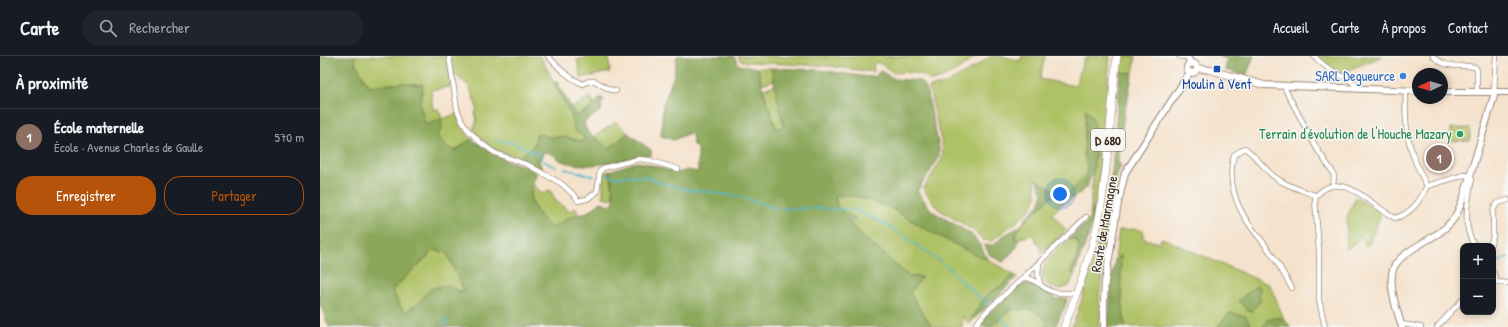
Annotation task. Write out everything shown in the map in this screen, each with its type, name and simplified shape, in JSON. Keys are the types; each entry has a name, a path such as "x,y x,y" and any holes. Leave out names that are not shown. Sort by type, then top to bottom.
{"main road":[{"name":"D 680","path":"1064,327 1077,294 1098,223 1104,186 1117,56"},
{"path":"1187,56 1190,64 1188,69 1190,72 1194,73 1197,68"},
{"path":"1190,64 1195,64 1197,68 1210,70 1264,85 1412,91"},
{"name":"Route de Marmagne","path":"1104,327 1103,304 1105,282 1118,202 1125,173 1190,72"},
{"path":"1448,92 1508,92"},
{"path":"1401,325 1392,284 1392,276 1395,265 1402,257 1435,236 1453,220 1461,205 1494,92"}],"street":[{"path":"449,56 457,109 468,130 481,143 495,153 528,165 562,184 576,197 578,202 587,199 597,192 600,171 603,168 639,159 654,161 678,169"},
{"path":"548,56 564,74 572,79 583,84 587,81 600,83 609,89 616,91"},
{"path":"1179,56 1187,56"},
{"path":"1314,56 1328,68 1353,82 1359,89"},
{"path":"1433,56 1438,62 1447,66 1475,67 1477,70 1477,92"},
{"path":"1494,92 1496,56"},
{"path":"1285,86 1286,91 1314,144 1332,171 1334,176 1333,185"},
{"path":"1406,91 1406,125 1408,140 1418,170 1427,186"},
{"path":"1292,288 1275,259 1239,208 1232,185 1231,165 1234,155 1244,148 1250,152 1272,175 1292,187 1316,196"},
{"path":"1427,186 1464,175 1470,176 1472,179 1467,206 1467,223 1473,243"},
{"path":"1325,327 1319,300 1319,251 1316,196 1327,186 1340,185 1351,188 1395,218 1400,217 1411,210 1422,198 1427,186"},
{"path":"1491,243 1493,236 1494,208 1498,203 1508,200"},
{"path":"974,327 985,313 1086,217"},
{"path":"1040,262 1038,268 1040,284"},
{"path":"1024,277 1035,280 1053,292 1068,292 1077,294"},
{"path":"1496,282 1508,283"},
{"path":"1437,327 1460,302"},
{"path":"1401,325 1422,327"}],"green space":[{"path":"320,56 355,56 355,63 369,86 403,83 423,85 420,106 426,125 441,119 442,128 437,136 446,147 455,151 471,139 505,160 528,167 537,173 531,190 532,204 539,215 551,228 574,215 581,215 588,212 601,202 610,205 614,201 609,171 637,162 678,173 688,170 698,172 698,149 693,145 692,133 674,140 661,136 663,104 674,75 677,56 734,56 739,65 758,68 764,95 776,128 784,127 771,68 820,70 867,77 876,76 880,71 895,79 920,81 926,87 939,148 939,158 917,191 932,211 971,234 981,246 987,259 933,233 889,207 855,196 836,195 838,208 847,214 856,217 854,221 847,220 859,233 910,277 922,277 910,293 932,327 329,327 320,304","holes":["434,250 447,253 464,291 459,291 448,285 430,289 418,304 405,312 400,306 392,290"]},
{"path":"355,56 447,56 450,87 431,90 433,110 439,109 442,119 456,114 462,128 471,139 455,151 446,147 437,136 442,128 426,125 420,106 423,85 403,83 369,86 355,63"},
{"path":"451,56 540,56 571,115 574,130 584,137 585,142 565,137 549,137 538,134 533,147 517,158 504,154 493,148 482,140 473,130 477,120 475,113 477,108 469,86 454,74"},
{"path":"590,56 609,56 610,72 581,78 577,60"},
{"path":"738,56 976,56 955,72 930,81 925,76 912,72 894,73 878,62 873,65 874,72 829,66 746,62 740,60"},
{"path":"991,56 1002,56 1020,61 1022,56 1045,56 1040,79 1075,86 1084,59 1087,59 1088,56 1110,56 1098,191 1094,207 1091,209 1097,134 1086,110 1084,155 1088,169 1083,179 1065,197 1035,179 1036,195 1035,201 1031,208 992,241 983,240 973,230 938,209 923,189 942,159 943,150 929,87 946,84"},
{"path":"1123,56 1136,56 1133,73 1120,72"},
{"path":"1218,56 1254,56 1246,76 1225,70 1227,59"},
{"path":"1316,56 1383,56 1341,73"},
{"path":"758,68 771,68 774,80 762,84"},
{"path":"1120,72 1133,73 1124,114 1118,163 1121,165 1117,175 1109,234 1101,233 1112,173"},
{"path":"557,82 576,116 588,110 601,97 604,100 601,105 602,110 584,122 588,132 608,149 628,133 651,150 651,155 598,165 587,165 565,162 552,154 544,152 539,161 543,170 517,158 533,147 537,133 549,137 565,137 584,142 584,137 574,130 571,115 554,83"},
{"path":"775,85 784,127 776,128 763,89"},
{"path":"590,97 594,103 588,110 576,116 571,108"},
{"path":"1086,109 1093,119 1097,134 1093,174 1087,186 1078,195 1063,203 1052,196 1022,225 1026,218 1039,205 1043,193 1037,180 1065,197 1083,179 1088,169 1084,155"},
{"path":"616,122 628,133 608,150 601,142 593,137"},
{"name":"Terrain d'évolution de l'Houche Mazary","path":"1450,128 1470,128 1470,140 1450,141"},
{"path":"609,171 612,182 613,197 610,199 603,197 603,174"},
{"path":"533,184 543,194 550,190 556,201 569,211 576,208 579,216 551,229 540,216 531,201"},
{"path":"836,195 855,196 889,207 933,233 987,259 1014,275 1000,287 988,293 969,324 963,316 962,327 932,327 909,293 922,277 910,277 859,233 836,205"},
{"path":"1053,196 1063,203 1052,214 1066,230 1041,254 1040,247 1032,234 1014,240 1019,228 1024,222"},
{"path":"1356,197 1381,214 1369,244 1366,246 1360,235 1353,245 1346,248 1347,217"},
{"path":"1094,207 1094,220 1074,275 1071,272 1078,256 1079,247 1075,239 1068,240 1089,220 1091,209"},
{"path":"1022,225 1019,228 1014,240 1019,238 1017,247 1003,262 990,255 984,245 994,245 1003,236"},
{"path":"1136,229 1143,231 1143,238 1158,243 1162,238 1270,285 1284,319 1275,318 1267,322 1263,327 1252,327 1245,316 1230,313 1217,327 1125,327 1121,289 1115,261 1119,230"},
{"path":"1101,233 1109,234 1099,297 1100,327 1072,327 1081,302"},
{"path":"1075,239 1079,247 1071,272 1074,275 1069,286 1058,289 1051,287 1043,280 1042,274 1044,268 1053,255 1068,240"},
{"path":"434,250 447,253 465,291 459,291 448,285 430,289 418,304 405,312 400,306 392,290"},
{"path":"1121,255 1121,289 1125,327 1108,327 1112,276 1115,261"},
{"path":"1014,275 1017,277 969,324 988,293 1000,287"},
{"path":"1021,284 1029,284 1039,288 1056,299 1067,298 1066,304 1055,327 1045,327 1048,321 1034,310 1011,309 991,326 980,326 986,315"},
{"path":"1257,285 1260,288 1259,295 1261,300 1251,312 1238,301"},
{"path":"1011,309 1034,310 1048,321 1045,327 988,327 999,320"},
{"path":"1230,313 1245,316 1252,327 1217,327"},
{"path":"1278,317 1284,319 1291,327 1263,327 1268,320"}],"waterway":[{"path":"495,141 510,142 538,153 543,161 556,167"},
{"path":"565,169 594,176"},
{"path":"607,175 612,177 623,177 628,175 647,177 660,183 690,190 740,197 776,209 822,208 856,210 889,226 940,261"},
{"path":"1497,262 1508,257"},
{"path":"944,264 984,300 988,306"},
{"path":"999,316 1010,327"},
{"path":"445,319 447,321 445,327"}],"place":[{"name":"Moulin à Vent","path":"1217,69"},
{"name":"SARL Degueurce","path":"1403,76"},
{"name":"Terrain d'évolution de l'Houche Mazary","path":"1460,134"},
{"name":"École maternelle","path":"1439,158"}]}
